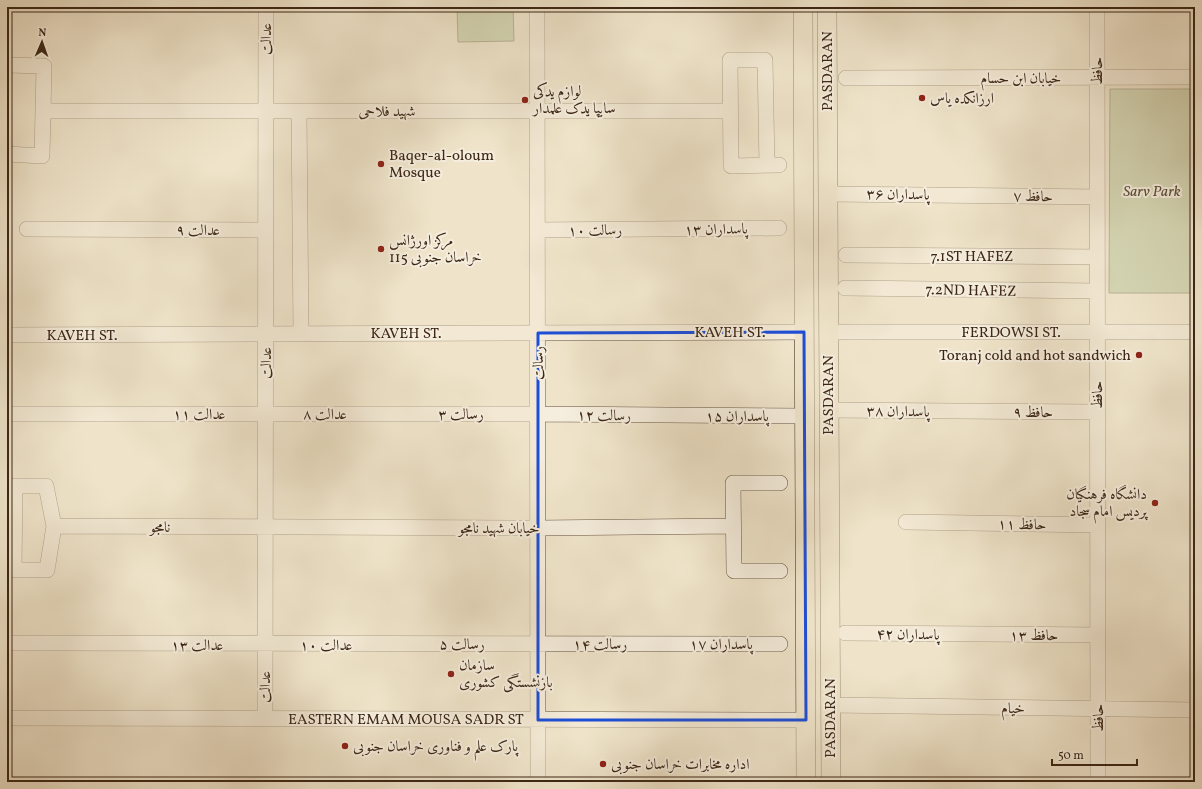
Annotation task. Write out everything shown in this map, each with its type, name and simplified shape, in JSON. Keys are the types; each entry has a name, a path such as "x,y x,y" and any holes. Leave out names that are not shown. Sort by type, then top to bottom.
{"main road":[{"name":"PASDARAN","path":"803,7 806,782"},
{"name":"PASDARAN","path":"827,7 831,782"}],"street":[{"name":"عدالت","path":"265,719 266,7"},
{"name":"رسالت","path":"537,7 538,782"},
{"name":"حافظ","path":"1097,7 1098,782"},
{"path":"730,60 765,60 773,165 731,166 730,111 730,60"},
{"path":"7,65 44,66 42,156 7,154"},
{"name":"خیابان ابن حسام","path":"846,78 1195,78"},
{"name":"شهید فلاحی","path":"43,110 730,111"},
{"path":"299,111 301,334"},
{"name":"پاسداران ۳۶","path":"828,194 968,195"},
{"name":"حافظ ۷","path":"968,195 1097,197"},
{"name":"پاسداران ۱۳","path":"653,229 779,228"},
{"name":"عدالت ۹","path":"27,229 266,230"},
{"name":"رسالت ۱۰","path":"537,230 653,229"},
{"name":"7.1ST HAFEZ","path":"846,255 1097,257"},
{"name":"7.2ND HAFEZ","path":"845,288 1097,291"},
{"name":"KAVEH ST.","path":"7,335 804,332"},
{"name":"FERDOWSI ST.","path":"828,332 1195,332"},
{"name":"پاسداران ۳۸","path":"828,410 968,412"},
{"name":"حافظ ۹","path":"968,412 1097,412"},
{"name":"عدالت ۱۱","path":"7,414 266,414"},
{"name":"عدالت ۸","path":"266,414 385,414"},
{"name":"رسالت ۳","path":"385,414 538,414"},
{"name":"رسالت ۱۲","path":"538,414 670,415"},
{"name":"پاسداران ۱۵","path":"670,415 804,416"},
{"path":"780,483 733,483 734,571 780,571"},
{"path":"14,486 46,486 54,526 47,570 14,570 14,486"},
{"name":"حافظ ۱۱","path":"906,522 1098,525"},
{"name":"نامجو","path":"54,526 265,528"},
{"name":"خیابان شهید نامجو","path":"265,528 733,526"},
{"name":"پاسداران ۴۲","path":"845,633 970,634"},
{"name":"حافظ ۱۳","path":"970,634 1097,635"},
{"name":"عدالت ۱۳","path":"7,643 265,645"},
{"name":"رسالت ۱۴","path":"538,644 661,644"},
{"name":"رسالت ۵","path":"386,645 538,644"},
{"name":"پاسداران ۱۷","path":"661,644 780,644"},
{"name":"عدالت ۱۰","path":"265,645 386,645"},
{"name":"خیام","path":"830,705 1195,710"},
{"name":"EASTERN EMAM MOUSA SADR ST","path":"7,718 806,720"}],"highlighted area":[{"path":"804,332 806,720 538,720 538,333"}],"green space":[{"path":"457,7 513,7 514,41 458,42"},
{"name":"Sarv Park","path":"1110,89 1195,89 1195,293 1109,293"}],"place":[{"name":"ارزانکده یاس","path":"922,98"},
{"name":"لوازم یدکی سایپا یدک علمدار","path":"525,100"},
{"name":"Baqer-al-oloum Mosque","path":"381,164"},
{"name":"مرکز اورژانس 115 خراسان جنوبی","path":"381,249"},
{"name":"Toranj cold and hot sandwich","path":"1139,355"},
{"name":"دانشگاه فرهنگیان پردیس امام سجاد","path":"1155,503"},
{"name":"سازمان بازنشستگی کشوری","path":"451,674"},
{"name":"پارک علم و فناوری خراسان جنوبی","path":"345,746"},
{"name":"اداره مخابرات خراسان جنوبی","path":"603,764"}]}
